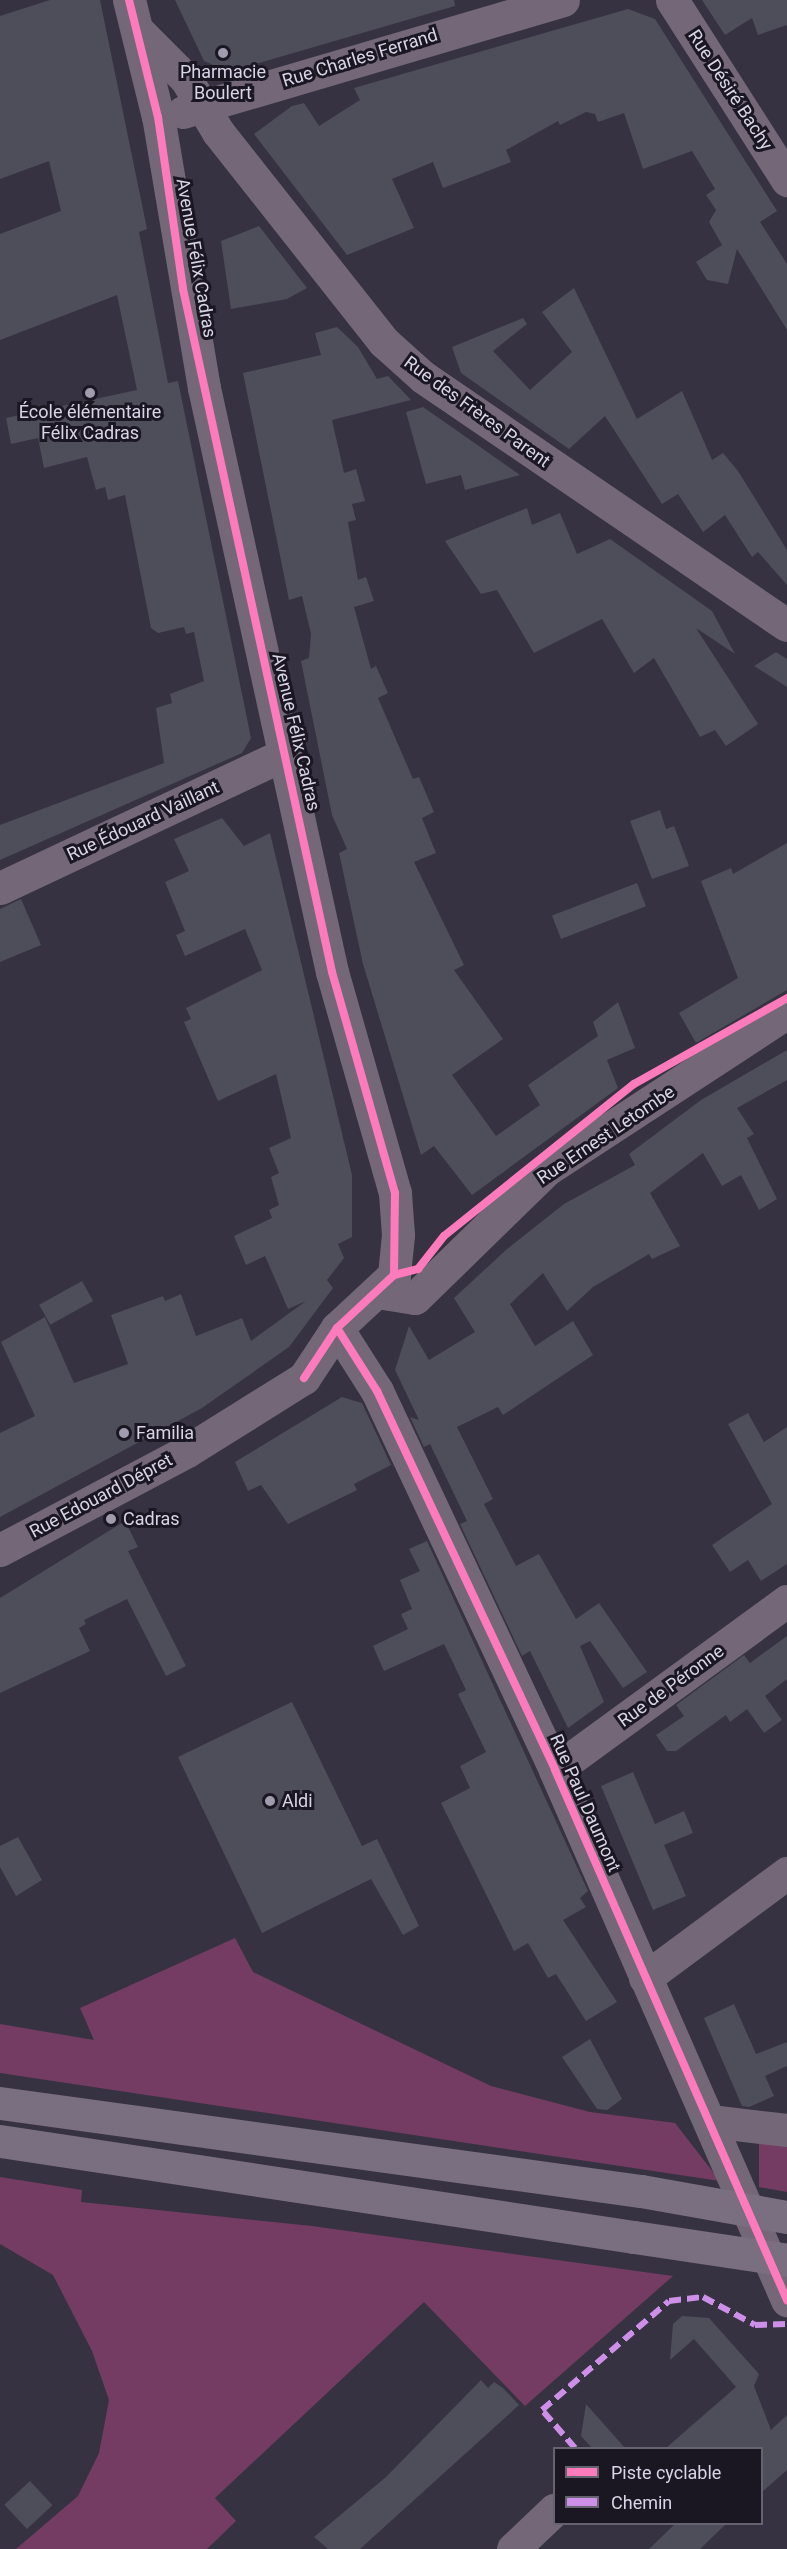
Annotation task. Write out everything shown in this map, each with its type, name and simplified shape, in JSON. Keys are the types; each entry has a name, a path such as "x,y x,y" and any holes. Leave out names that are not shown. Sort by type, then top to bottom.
{"highway":[{"path":"0,2103 641,2191 787,2217"},
{"path":"0,2141 787,2260"}],"street":[{"name":"Avenue Félix Cadras","path":"129,0 139,32 158,117 183,290 333,972 395,1193 394,1275 337,1328"},
{"name":"Rue Charles Ferrand","path":"158,117 206,107 388,47 563,0"},
{"name":"Rue Désiré Bachy","path":"672,0 787,180"},
{"name":"Rue des Frères Parent","path":"139,32 206,107 218,132 274,206 384,342 423,377 787,626"},
{"name":"Rue Édouard Vaillant","path":"0,888 285,754"},
{"name":"Rue Ernest Letombe","path":"377,1292 415,1298 546,1170 787,1012"},
{"name":"Rue Edouard Dépret","path":"0,1550 187,1450 304,1378 337,1328"},
{"name":"Rue Paul Daumont","path":"337,1328 377,1391 555,1770 787,2300"},
{"name":"Rue de Péronne","path":"555,1770 787,1601"},
{"path":"645,1978 787,1873"},
{"path":"710,2121 787,2130"},
{"path":"513,2549 553,2512"}],"shaded area":[{"path":"235,1938 253,1972 491,2086 590,2112 675,2123 720,2181 0,2073 0,2024 94,2040 80,2008"},
{"path":"759,2135 787,2141 787,2192 759,2187"},
{"path":"0,2177 82,2190 81,2202 312,2226 673,2276 525,2406 424,2302 215,2498 236,2521 207,2549 16,2549 78,2496 99,2453 109,2400 92,2351 53,2275 0,2244"}],"building":[{"path":"50,0 100,0 147,229 139,232 168,383 178,381 251,738 242,753 0,860 0,825 164,763 156,708 172,703 170,694 204,681 194,632 186,634 184,627 158,633 151,628 125,495 108,500 105,487 96,490 87,457 44,468 38,438 11,444 6,418 137,390 117,295 0,340 0,234 61,211 49,161 0,179 0,16"},
{"path":"175,0 454,0 455,6 228,72 204,61"},
{"path":"702,0 787,0 787,25 758,35 752,18 725,35"},
{"path":"628,9 655,19 777,211 760,222 787,264 787,330 737,249 728,284 707,280 696,262 722,245 709,222 716,210 706,195 715,189 692,151 643,169 624,113 598,122 595,114 586,112 560,125 558,121 506,150 511,162 443,188 433,162 392,179 414,228 347,255 254,134 292,106 304,103 319,126 360,100 354,88"},
{"path":"259,226 307,288 287,299 231,309 221,241"},
{"path":"574,288 637,419 682,391 712,460 723,453 738,471 787,550 787,585 758,552 752,557 725,515 703,532 678,494 662,504 605,416 569,449 461,373 452,347 523,318 527,324 493,351 530,390 572,352 542,312"},
{"path":"337,327 358,347 377,379 388,376 411,400 332,420 344,473 356,469 365,501 352,504 356,520 348,522 358,580 366,577 374,601 354,607 371,669 376,666 388,693 378,698 413,779 419,777 434,812 422,818 436,853 414,862 464,965 454,970 503,1039 452,1075 496,1136 540,1105 528,1085 598,1036 593,1022 618,1002 635,1048 607,1060 618,1088 472,1195 434,1146 421,1155 363,964 339,853 347,849 332,815 301,661 309,658 311,634 302,596 289,600 243,373 321,355 315,333"},
{"path":"423,407 520,475 465,490 461,475 426,484 406,412"},
{"path":"527,508 532,525 560,513 577,554 610,539 712,611 735,654 696,628 758,724 726,746 715,730 700,737 654,658 634,673 602,619 534,653 497,590 481,594 445,541"},
{"path":"776,652 787,659 787,687 754,666"},
{"path":"660,810 666,829 674,826 689,866 652,879 630,821"},
{"path":"222,818 244,846 270,833 352,1175 352,1237 338,1244 344,1258 327,1280 333,1288 289,1347 202,1408 0,1517 0,1433 35,1416 1,1342 45,1317 74,1383 128,1364 111,1315 163,1296 165,1301 181,1294 196,1336 242,1318 251,1341 306,1301 288,1309 265,1256 246,1265 234,1236 272,1218 269,1210 279,1205 271,1177 279,1173 269,1148 291,1138 276,1074 218,1101 184,1022 191,1019 186,1008 262,970 245,929 185,956 176,935 185,931 165,882 189,871 174,839"},
{"path":"787,843 787,990 696,1043 679,1013 738,978 701,881 731,868 733,874"},
{"path":"637,883 646,906 561,939 552,916"},
{"path":"21,899 41,945 0,962 0,909"},
{"path":"787,1050 787,1080 737,1108 754,1134 747,1138 777,1199 759,1210 741,1175 722,1186 703,1153 650,1193 680,1246 652,1259 649,1254 593,1287 567,1311 543,1273 510,1304 535,1346 573,1321 593,1355 503,1415 498,1407 457,1427 493,1499 484,1504 516,1566 539,1554 576,1619 599,1603 647,1672 623,1688 590,1641 580,1646 604,1702 568,1728 530,1651 522,1656 460,1524 467,1521 430,1444 424,1447 410,1417 419,1420 395,1370 409,1326 429,1360 475,1332 454,1298 507,1249 564,1204 635,1165 629,1154 701,1100"},
{"path":"82,1281 93,1301 50,1325 39,1305"},
{"path":"342,1397 362,1403 391,1465 354,1484 357,1490 288,1524 261,1485 248,1491 235,1462"},
{"path":"748,1413 764,1442 787,1427 787,1564 761,1581 748,1560 730,1572 712,1545 772,1504 728,1424"},
{"path":"125,1521 138,1547 128,1551 186,1666 166,1676 127,1599 84,1620 86,1624 79,1628 90,1651 0,1693 0,1598"},
{"path":"427,1541 588,1891 580,1898 586,1907 563,1920 617,2002 586,2021 556,1974 548,1978 528,1943 514,1951 441,1803 470,1788 460,1766 486,1752 458,1694 466,1690 444,1644 384,1671 373,1646 408,1629 401,1614 412,1609 400,1580 420,1571 409,1549"},
{"path":"787,1636 787,1679 765,1696 782,1720 764,1733 747,1709 730,1722 726,1715 676,1751 667,1751 656,1735 684,1716 676,1705 744,1655 750,1663"},
{"name":"Aldi","path":"292,1702 362,1846 377,1839 419,1926 403,1935 371,1879 262,1933 178,1757"},
{"path":"633,1772 655,1824 684,1811 693,1833 664,1845 686,1896 653,1910 601,1786"},
{"path":"18,1837 42,1880 16,1896 0,1867 0,1846"},
{"path":"734,2004 756,2054 787,2042 787,2066 765,2076 774,2096 749,2107 742,2106 704,2018"},
{"path":"590,2039 622,2099 607,2110 597,2109 562,2057"},
{"path":"682,2316 709,2318 759,2374 754,2386 771,2430 787,2415 787,2470 763,2491 763,2447 667,2447 736,2387 694,2339 670,2360 673,2324"},
{"path":"481,2380 488,2388 494,2382 519,2405 360,2549 328,2549 314,2537 386,2477"},
{"path":"586,2404 624,2447 591,2447 581,2436"},
{"path":"30,2481 53,2505 27,2529 4,2505"},
{"path":"674,2525 725,2525 700,2549 649,2549"}],"marked path":[{"path":"574,2447 542,2410 669,2301 703,2297 755,2325 787,2324"}],"cycle path":[{"path":"129,0 158,117 183,289 332,972 395,1193 394,1275 337,1328 304,1378"},
{"path":"394,1275 418,1269 444,1236 634,1084 787,998"},
{"path":"337,1328 377,1391 555,1770 787,2300"}],"place":[{"name":"Pharmacie Boulert","path":"223,53"},
{"name":"École élémentaire Félix Cadras","path":"90,393"},
{"name":"Familia","path":"124,1433"},
{"name":"Cadras","path":"111,1519"},
{"name":"Aldi","path":"270,1801"}]}
